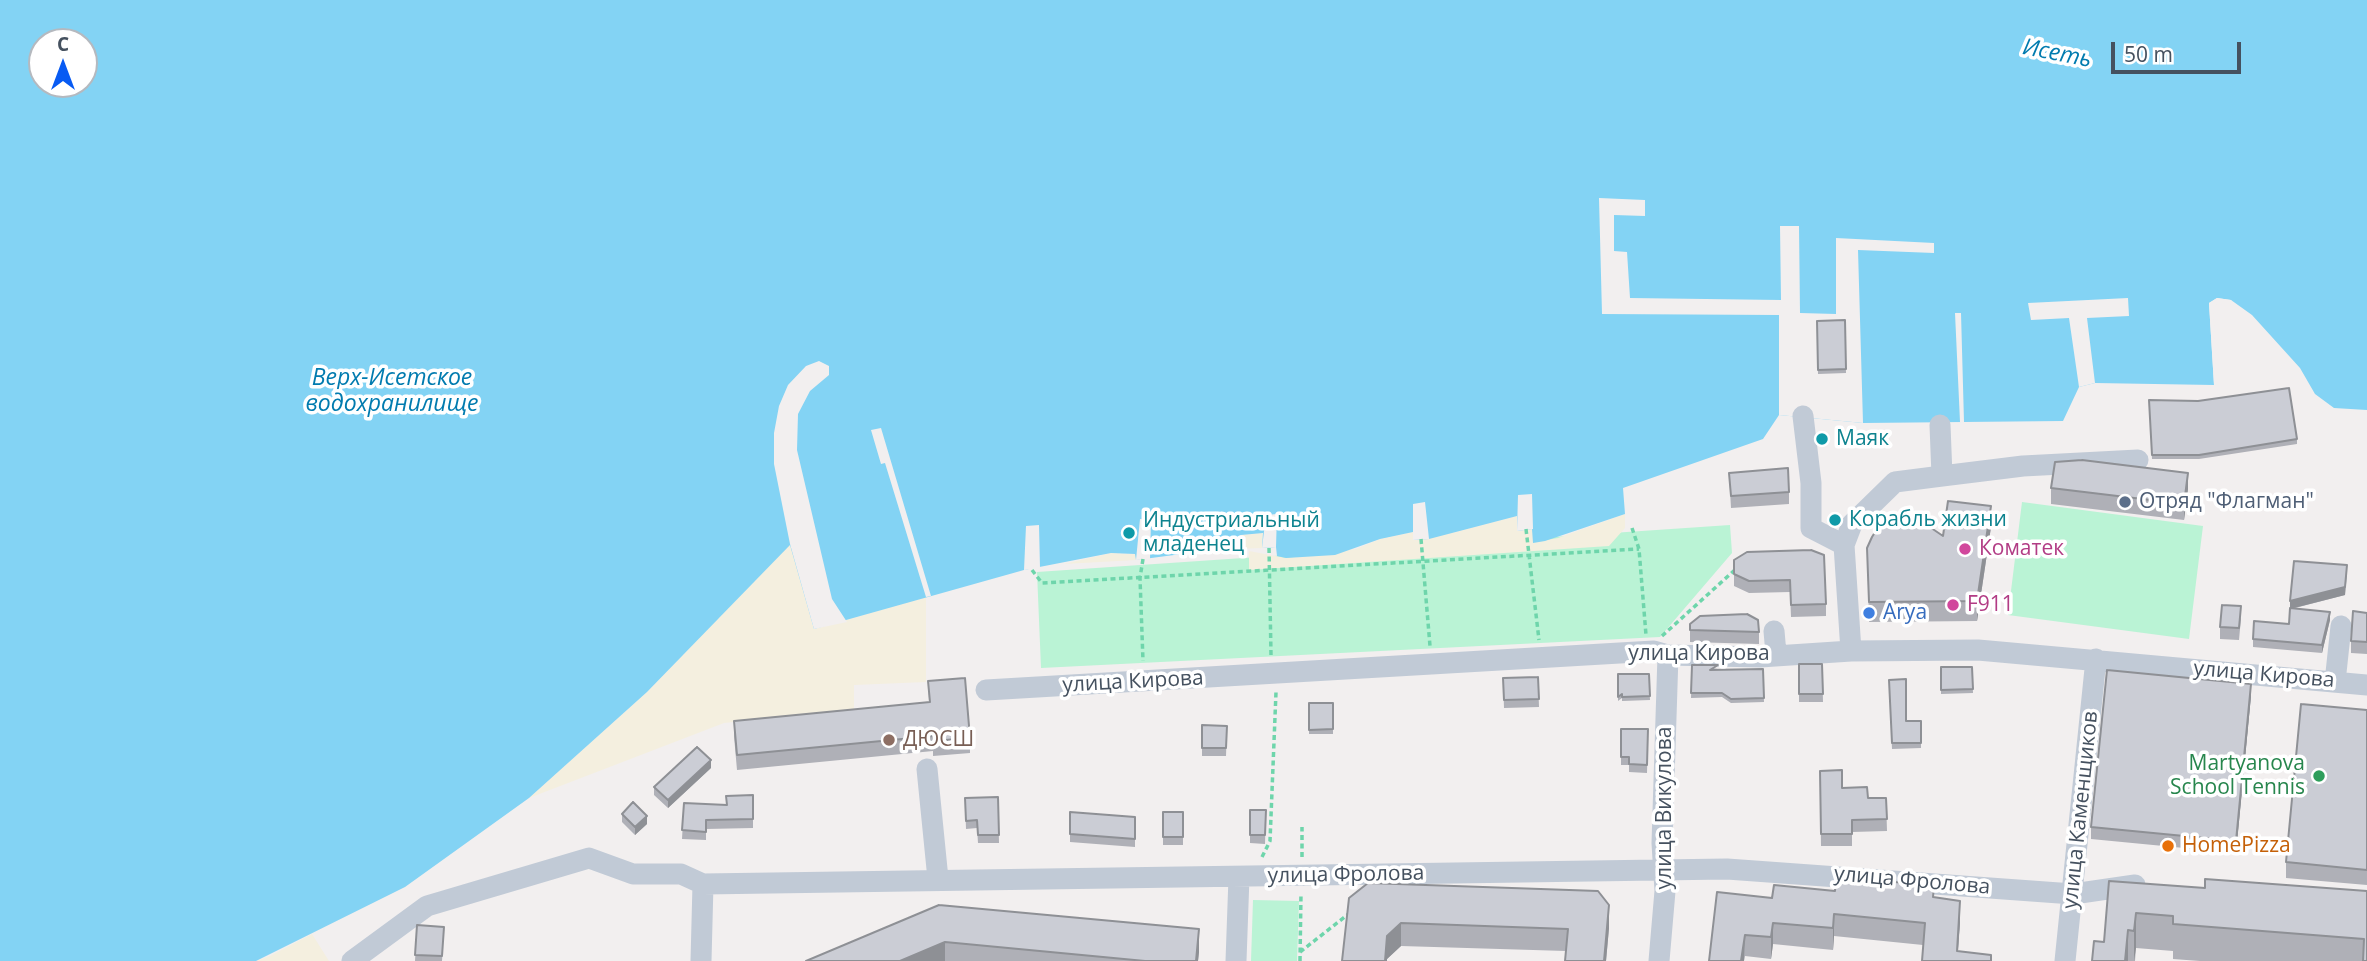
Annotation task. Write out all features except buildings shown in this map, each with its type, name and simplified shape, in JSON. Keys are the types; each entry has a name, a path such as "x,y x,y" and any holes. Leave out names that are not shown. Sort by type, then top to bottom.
{"street":[{"path":"1803,416 1811,483 1811,528 1844,545"},
{"path":"1940,425 1942,476"},
{"path":"1851,651 1844,545 1852,524 1895,482 2023,466 2138,460"},
{"path":"2335,682 2341,626"},
{"path":"1774,631 1776,654"},
{"name":"улица Кирова","path":"986,690 1274,669 1660,649 1760,657 1851,651 1978,650 2367,685"},
{"name":"улица Викулова","path":"1660,649 1662,870 1665,891 1660,961"},
{"name":"улица Каменщиков","path":"2065,961 2096,659"},
{"path":"926,769 938,879"},
{"name":"улица Фролова","path":"352,961 427,906 589,858 633,874 681,874 703,884 1662,870 1792,872 2073,894 2132,884 2160,887"},
{"path":"1237,961 1239,877"},
{"path":"701,961 703,884"}],"path":[{"path":"1632,528 1639,550 1647,644"},
{"path":"1526,529 1540,649"},
{"path":"1421,539 1430,655"},
{"path":"1239,877 1265,854 1270,841 1274,669 1269,548"},
{"path":"1032,570 1042,583 1639,550"},
{"path":"1143,559 1140,578 1144,671"},
{"path":"1660,649 1739,566"},
{"path":"1300,961 1302,827"},
{"path":"1300,952 1352,911"}],"green space":[{"path":"2022,502 2203,526 2189,639 2008,615"},
{"path":"1730,525 1732,553 1660,637 1041,668 1037,572"},
{"path":"1253,900 1299,901 1297,961 1251,961"}],"sand":[{"path":"1625,514 1625,528 1609,546 1249,570 1249,551 1286,558 1356,549 1380,539 1413,532 1452,533 1517,516 1533,529 1534,542 1558,538"},
{"path":"1263,533 1262,548 1212,550 1241,535"},
{"path":"790,544 814,629 926,597 926,682 854,685 854,709 724,723 529,798 647,692"},
{"path":"1111,553 1136,554 1136,560 1064,564"},
{"path":"312,934 329,961 256,961 270,956"}],"water":[{"name":"Верх-Исетское водохранилище","path":"0,0 2367,0 2367,410 2334,408 2315,394 2300,368 2252,315 2231,300 2217,298 2209,303 2214,385 2095,383 2079,387 2063,421 1863,423 1779,415 1763,439 1623,488 1625,514 1545,541 1533,543 1532,529 1517,531 1517,516 1429,539 1413,540 1413,532 1380,539 1335,555 1286,558 1277,556 1276,547 1262,548 1263,533 1241,535 1212,550 1136,560 1135,554 1111,553 1024,570 814,629 790,545 647,692 529,798 405,887 256,961 0,961"}],"pier":[{"path":"1599,198 1645,200 1645,216 1614,215 1614,251 1627,252 1630,298 1781,300 1780,226 1799,226 1800,313 1836,314 1836,238 1934,243 1934,253 1858,250 1863,423 1779,415 1779,315 1602,314"},
{"path":"2128,298 2129,316 2087,318 2095,383 2079,387 2069,318 2031,320 2028,303"},
{"path":"2217,298 2231,300 2233,305 2213,304 2217,385 2214,385 2209,303"},
{"path":"1955,313 1961,313 1964,422 1960,422"},
{"path":"819,361 829,366 829,375 810,391 798,414 797,450 832,599 847,622 814,629 790,544 774,464 774,433 779,406 788,385 806,366"},
{"path":"881,428 931,596 926,597 885,463 881,464 871,430"},
{"path":"1532,494 1533,529 1517,531 1518,495"},
{"path":"1425,502 1429,539 1413,540 1413,504"},
{"path":"1277,514 1276,547 1262,548 1266,515"},
{"path":"1140,519 1151,520 1150,559 1136,560"},
{"path":"1039,525 1040,568 1024,570 1026,526"}],"place":[{"name":"Маяк","path":"1822,439"},
{"name":"Отряд \"Флагман\"","path":"2125,502"},
{"name":"Корабль жизни","path":"1835,520"},
{"name":"Индустриальный младенец","path":"1129,533"},
{"name":"Коматек","path":"1965,549"},
{"name":"F911","path":"1953,605"},
{"name":"Arya","path":"1869,613"},
{"name":"ДЮСШ","path":"889,740"},
{"name":"Martyanova School Tennis","path":"2319,776"},
{"name":"HomePizza","path":"2168,846"}],"water label":[{"name":"Исеть","path":"2057,54"}]}
